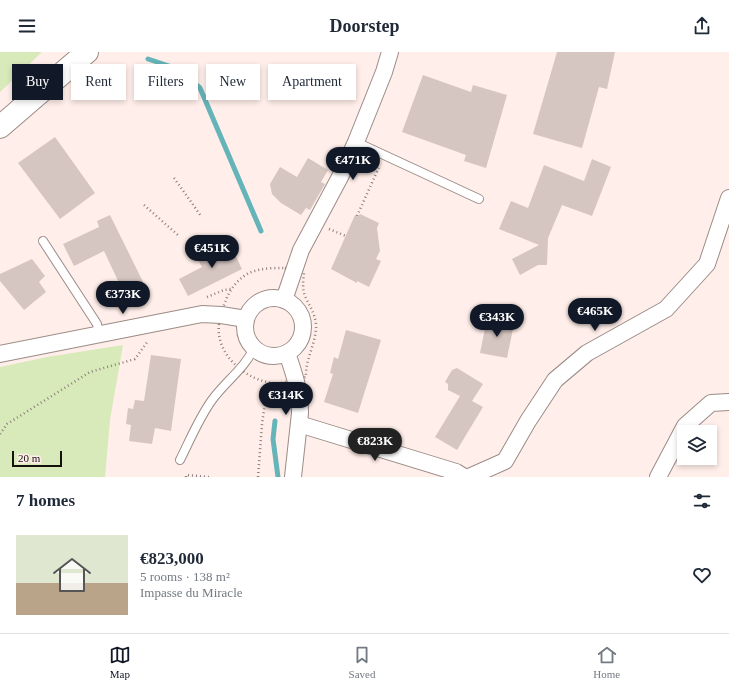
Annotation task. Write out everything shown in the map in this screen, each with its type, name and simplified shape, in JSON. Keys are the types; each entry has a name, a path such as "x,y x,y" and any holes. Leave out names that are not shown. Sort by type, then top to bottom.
{"main road":[{"path":"0,128 87,52"}],"street":[{"path":"284,300 301,250 340,177 356,142 384,72 390,52"},
{"path":"469,477 505,460 528,420 555,380 587,353 666,309 707,264 729,198"},
{"path":"274,298 284,300 294,306 300,315 303,326 301,337 296,346 286,353 275,356 264,354 254,348 248,339 245,330 246,319 253,308 264,300 274,298"},
{"path":"0,354 202,314 246,319"},
{"path":"286,353 296,379 300,402 293,477"},
{"path":"658,477 685,426 710,403 729,402"},
{"path":"299,424 456,472 464,477"}],"lane":[{"path":"356,142 479,199"},
{"path":"43,241 97,324 99,334"},
{"path":"180,460 209,404 250,356 254,348"}],"path":[{"path":"357,216 384,155"},
{"path":"174,178 201,216"},
{"path":"144,205 179,236"},
{"path":"286,268 294,270 304,273 304,291 314,313 316,331 315,340 306,376 276,383 268,382 247,374 239,369 231,360 223,347 219,325 221,315 229,292 244,277 264,269 286,268"},
{"path":"0,434 7,424 90,372 135,359 148,342 144,325"},
{"path":"258,477 262,424 268,382"},
{"path":"186,477 186,475 209,477"}],"green space":[{"path":"0,52 42,52 29,64 12,64 12,81 0,92"},
{"path":"123,345 110,420 105,477 0,477 0,367 47,357"}],"building":[{"path":"557,52 615,52 607,89 599,87 582,148 533,134"},
{"path":"423,75 471,92 473,85 507,95 486,168 464,161 466,155 402,132"},
{"path":"55,137 95,193 60,219 18,163"},
{"path":"308,158 328,170 321,182 325,184 310,210 306,208 301,215 281,203 272,194 270,184 280,167 297,177"},
{"path":"592,159 611,167 592,216 562,205 548,238 547,265 538,265 520,275 512,259 539,245 499,229 511,201 528,208 544,165 584,181"},
{"path":"360,214 379,223 377,228 380,251 376,259 381,261 369,287 357,281 357,283 331,269 355,215 358,217"},
{"path":"110,215 148,292 128,302 104,251 74,266 63,244 99,227 97,221"},
{"path":"229,242 242,269 188,296 179,279 202,267 197,258"},
{"path":"32,259 45,276 39,282 46,292 24,310 0,281 0,274"},
{"path":"487,319 514,324 507,358 480,353"},
{"path":"346,330 381,340 358,413 324,402 333,374 330,373 334,357 338,359"},
{"path":"151,355 181,359 171,431 155,428 152,444 129,441 131,425 126,424 128,408 133,409 135,400 144,401"},
{"path":"457,368 483,384 472,401 483,407 457,450 435,437 460,396 448,390 448,384 445,382 452,370"}],"waterway":[{"path":"148,59 178,69 200,88 261,231"},
{"path":"275,421 273,439 278,477"}]}
